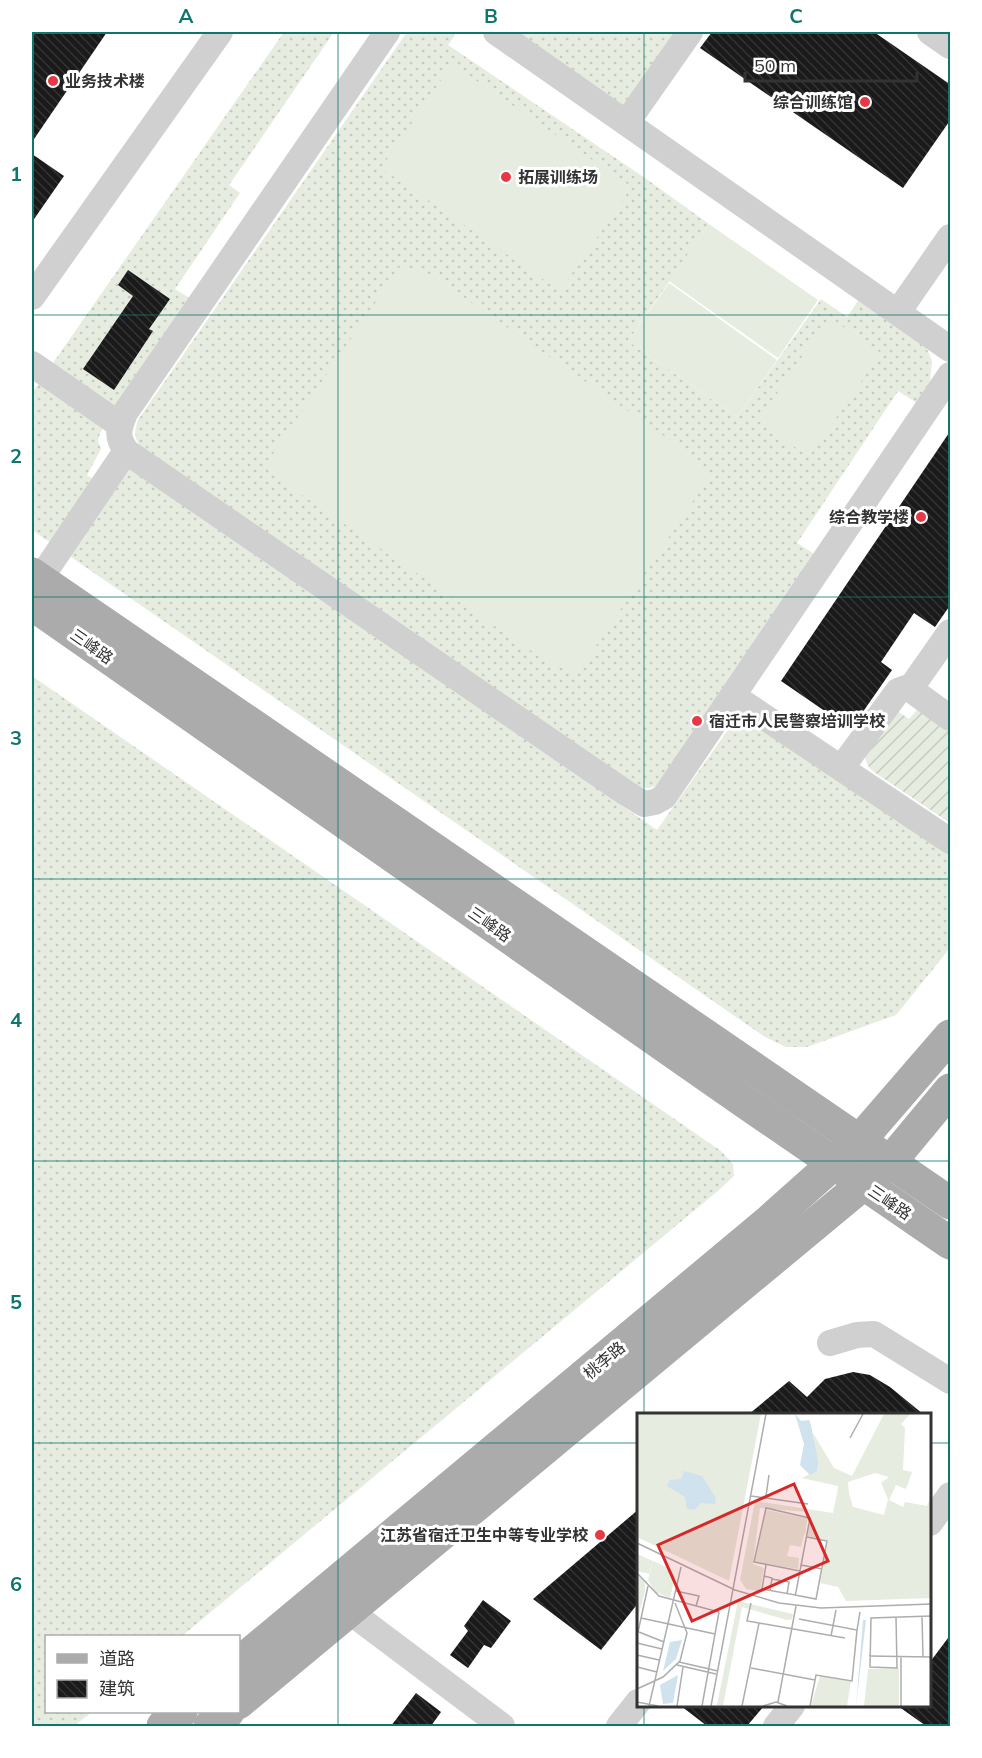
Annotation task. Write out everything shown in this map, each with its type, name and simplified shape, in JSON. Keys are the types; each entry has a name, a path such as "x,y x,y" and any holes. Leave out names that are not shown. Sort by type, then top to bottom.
{"main road":[{"name":"三峰路","path":"34,586 951,1203"},
{"name":"三峰路","path":"34,586 834,1164 951,1244"},
{"name":"桃李路","path":"240,1662 767,1223 834,1164 860,1140 951,1036"},
{"name":"桃李路","path":"240,1701 891,1161 951,1090"},
{"path":"163,1726 180,1713"},
{"path":"210,1726 227,1713"}],"lane":[{"path":"32,297 220,32"},
{"path":"387,32 132,404 117,431 120,442 126,451 644,804 664,797 951,375"},
{"path":"496,32 951,349"},
{"path":"627,122 690,32"},
{"path":"930,32 951,46"},
{"path":"898,312 951,237"},
{"path":"32,364 120,425"},
{"path":"34,586 126,451"},
{"path":"910,689 951,632"},
{"path":"842,767 898,691 910,689 951,718"},
{"path":"733,696 951,841"},
{"path":"830,1342 856,1335 874,1334 951,1381"},
{"path":"931,1522 951,1495"},
{"path":"350,1611 502,1726"},
{"path":"619,1726 637,1704"},
{"path":"776,1726 791,1707"}],"shaded area":[{"path":"284,32 334,32 229,185 240,193 175,289 191,299 100,433 98,441 101,449 87,475 113,493 131,467 657,830 730,727 740,721 753,719 950,852 950,948 896,1015 807,1047 786,1047 765,1037 32,530 32,393"},
{"path":"407,32 457,32 448,45 709,224 628,341 737,417 821,299 847,317 860,298 926,347 932,361 930,382 917,403 898,391 797,543 816,555 658,786 648,788 635,786 142,449 136,438 138,420"},
{"path":"513,32 683,32 635,101 622,106"},
{"name":"拓展训练场","path":"452,64 632,187 560,291 381,168"},
{"path":"709,224 818,300 778,358 669,281"},
{"path":"401,265 430,274 693,456 711,474 578,673 552,665 287,485 268,461"},
{"path":"669,283 777,360 737,417 628,341"},
{"path":"829,317 881,353 809,457 758,421"},
{"path":"32,676 721,1151 733,1164 734,1176 183,1635 45,1635 45,1713 91,1713 74,1726 32,1726"},
{"path":"917,710 950,726 950,823 874,772 865,759 864,753 893,711 909,719"}],"building":[{"name":"业务技术楼","path":"32,32 107,32 32,142"},
{"name":"综合训练馆","path":"712,32 874,32 951,85 951,119 903,188 700,48"},
{"path":"32,154 64,176 32,222"},
{"path":"128,270 170,299 149,329 153,331 114,390 83,369 133,296 118,285"},
{"name":"综合教学楼","path":"951,430 951,604 935,627 914,613 881,662 892,670 851,729 781,681"},
{"path":"853,1372 870,1375 890,1387 922,1413 750,1413 789,1381 807,1397 825,1379"},
{"path":"637,1511 637,1605 601,1650 533,1599"},
{"path":"483,1600 511,1621 491,1648 484,1645 468,1668 450,1655 468,1631 464,1626"},
{"path":"951,1634 951,1726 926,1726 899,1707 931,1707 931,1661"},
{"path":"416,1693 441,1712 431,1726 391,1726"},
{"path":"682,1707 763,1707 747,1726 707,1726"}],"place":[{"name":"业务技术楼","path":"53,81"},
{"name":"综合训练馆","path":"865,102"},
{"name":"拓展训练场","path":"506,177"},
{"name":"综合教学楼","path":"921,517"},
{"name":"宿迁市人民警察培训学校","path":"697,721"},
{"name":"江苏省宿迁卫生中等专业学校","path":"600,1535"}]}
